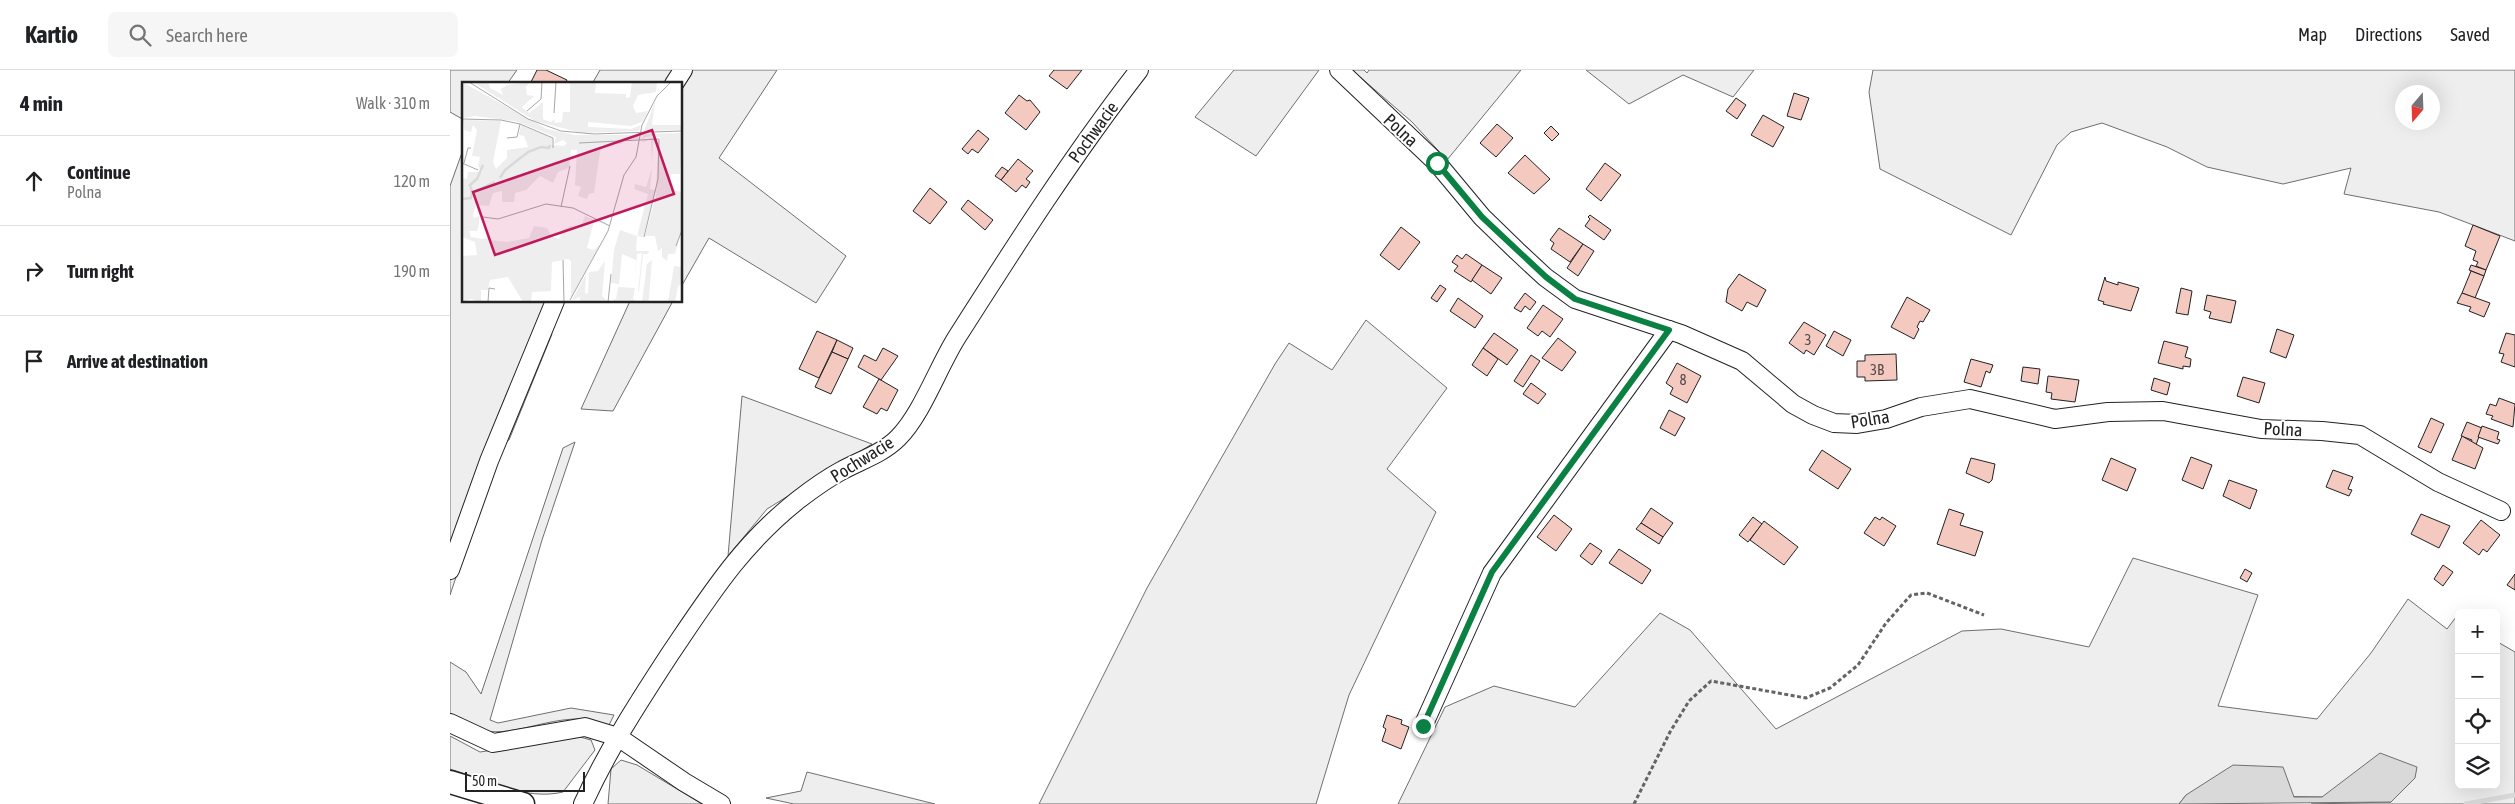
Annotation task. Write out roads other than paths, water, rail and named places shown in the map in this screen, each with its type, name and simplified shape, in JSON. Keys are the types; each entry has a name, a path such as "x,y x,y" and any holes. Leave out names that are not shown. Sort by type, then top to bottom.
{"main road":[{"path":"450,782 523,804"}],"street":[{"path":"675,82 683,70"},
{"name":"Pochwacie","path":"583,804 599,768 713,588 764,530 799,500 840,472 873,455 897,439 910,422 952,346 1015,246 1091,132 1139,70"},
{"name":"Polna","path":"1339,70 1437,163 1482,217 1546,277 1575,299 1669,330 1742,361 1793,404 1813,415 1834,423 1857,424 1886,419 1921,407 1970,400 2055,419 2108,412 2164,411 2261,428 2360,435 2438,482 2500,511"},
{"path":"450,570 489,461 555,302"},
{"path":"1423,726 1492,572 1669,330"},
{"path":"450,723 493,742 585,727 618,737 684,782 721,804"}],"waterway":[{"path":"2466,804 2515,795"}]}
